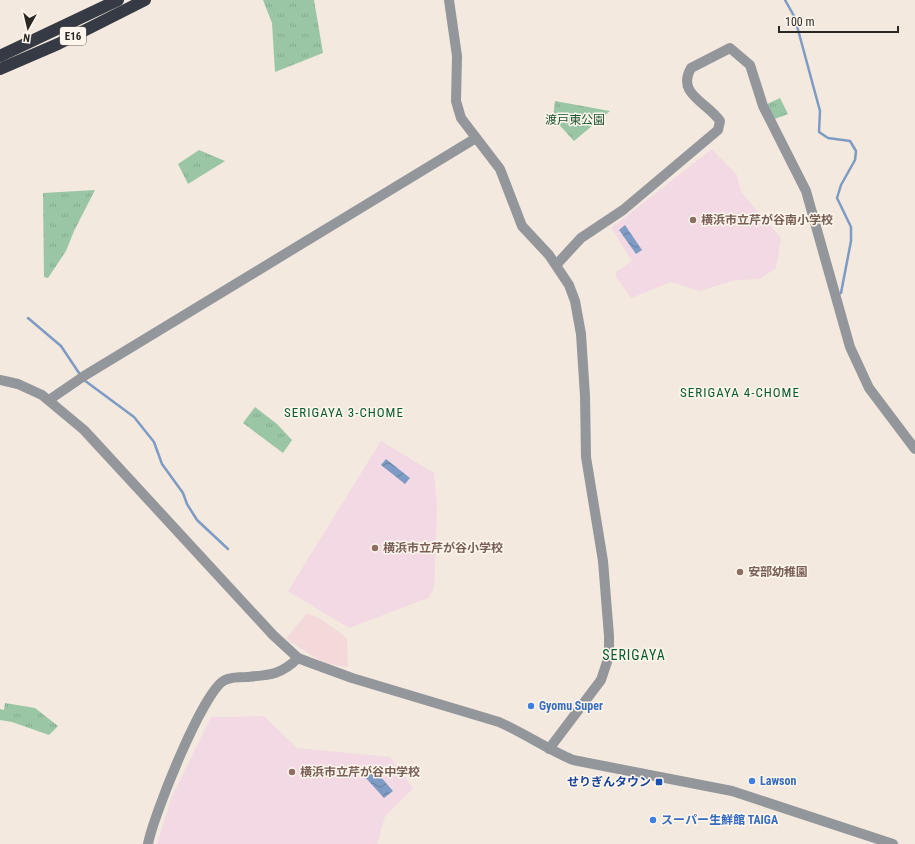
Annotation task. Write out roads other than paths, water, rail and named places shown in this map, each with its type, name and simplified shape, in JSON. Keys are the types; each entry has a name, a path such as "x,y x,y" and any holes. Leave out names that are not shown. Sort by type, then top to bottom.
{"highway":[{"name":"E16","path":"0,56 118,0"},
{"name":"E16","path":"0,70 145,0"}],"street":[{"path":"449,0 457,56 456,108 460,118 500,169 522,226 557,264 570,285 575,301 581,334 585,396 586,457 603,561 609,636 608,656 601,680 549,749"},
{"path":"557,264 581,238 623,210 718,130 721,126 720,121 714,111 690,92 686,81 691,68 730,48 750,65 762,106 806,191 850,347 869,388 915,449"},
{"path":"49,400 81,378 476,138"},
{"path":"0,380 31,389 49,400 84,430 273,635 298,658 352,678 499,722 573,760 732,791 893,844"},
{"path":"148,844 169,779 194,727 218,684 235,677 278,673 288,668 298,658"}],"water":[{"path":"625,225 642,250 636,254 619,230"},
{"path":"386,459 410,478 405,484 381,465"},
{"path":"373,768 393,791 384,798 364,776"}],"waterway":[{"path":"785,0 794,16"},
{"path":"797,26 820,111 819,132 828,138 850,141 856,151 855,160 841,185 837,198 851,227 851,241 841,293"},
{"path":"28,318 61,346 81,376"},
{"path":"84,380 134,417 154,442 162,464 183,493 187,504 197,520 228,549"}],"place":[{"name":"横浜市立芹が谷南小学校","path":"693,220"},
{"name":"横浜市立芹が谷小学校","path":"375,548"},
{"name":"安部幼稚園","path":"740,572"},
{"name":"Gyomu Super","path":"531,706"},
{"name":"横浜市立芹が谷中学校","path":"292,772"},
{"name":"Lawson","path":"752,781"},
{"name":"せりぎんタウン","path":"659,782"},
{"name":"スーパー生鮮館 TAIGA","path":"653,820"}],"district":[{"name":"SERIGAYA 4-CHOME","path":"740,392"},
{"name":"SERIGAYA 3-CHOME","path":"344,412"},
{"name":"SERIGAYA","path":"634,655"}],"park label":[{"name":"渡戸東公園","path":"575,120"}]}
